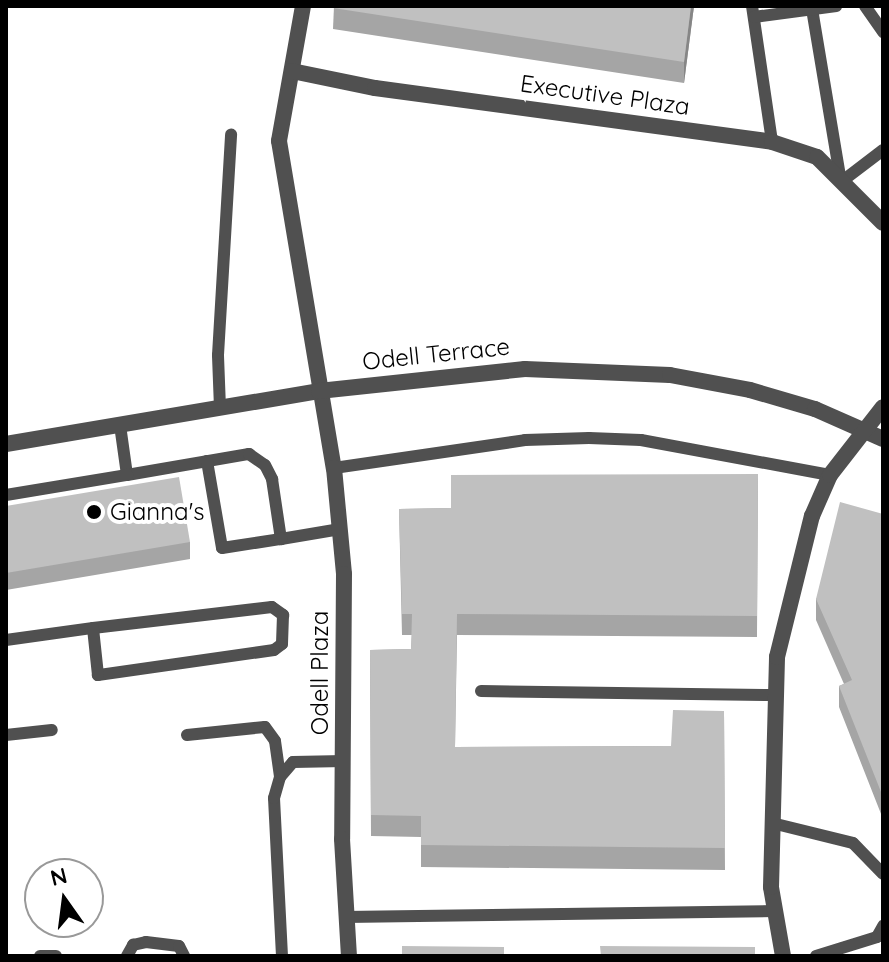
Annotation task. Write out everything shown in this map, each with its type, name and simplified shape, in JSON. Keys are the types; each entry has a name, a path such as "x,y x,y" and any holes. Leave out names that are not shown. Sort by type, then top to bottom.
{"street":[{"path":"303,6 279,141 319,391"},
{"name":"Executive Plaza","path":"292,71 375,88 772,142 817,157 883,223"},
{"name":"Odell Terrace","path":"6,444 319,391 456,373 597,369 750,390 867,429 883,439"},
{"name":"Odell Plaza","path":"319,391 334,468 340,529 345,917 349,956"},
{"path":"783,956 774,911 772,823 775,695 794,578 830,475 883,407"}],"lane":[{"path":"772,142 753,12 836,6"},
{"path":"865,6 883,32"},
{"path":"812,9 841,182 883,150"},
{"path":"220,408 218,355 231,134"},
{"path":"120,425 127,475"},
{"path":"334,468 525,440 589,438 641,440 830,475"},
{"path":"6,495 249,454 265,465 281,539"},
{"path":"207,461 222,548 340,529"},
{"path":"6,640 93,628 272,607 283,615 282,644 274,650 98,675 93,628"},
{"path":"481,691 775,695"},
{"path":"187,735 265,727 275,741 280,777 274,798 282,956"},
{"path":"6,735 52,730"},
{"path":"280,777 293,762 344,761"},
{"path":"772,823 853,843 883,874"},
{"path":"345,917 774,911"},
{"path":"816,956 877,937 883,926"},
{"path":"127,956 133,945 146,942 179,946 184,956"},
{"path":"40,956 56,956"}],"building":[{"path":"334,6 691,6 684,62"},
{"path":"758,474 757,616 457,614 455,747 671,746 673,710 724,711 725,848 421,845 421,816 371,815 370,650 411,649 412,614 402,614 399,509 451,508 451,475"},
{"path":"179,477 190,542 6,573 6,506"},
{"path":"840,502 883,514 883,797 839,686 852,680 816,599"},
{"path":"402,946 504,947 504,956 402,956"},
{"path":"600,946 755,947 755,956 601,956"}],"place":[{"name":"Gianna's","path":"94,512"}]}
